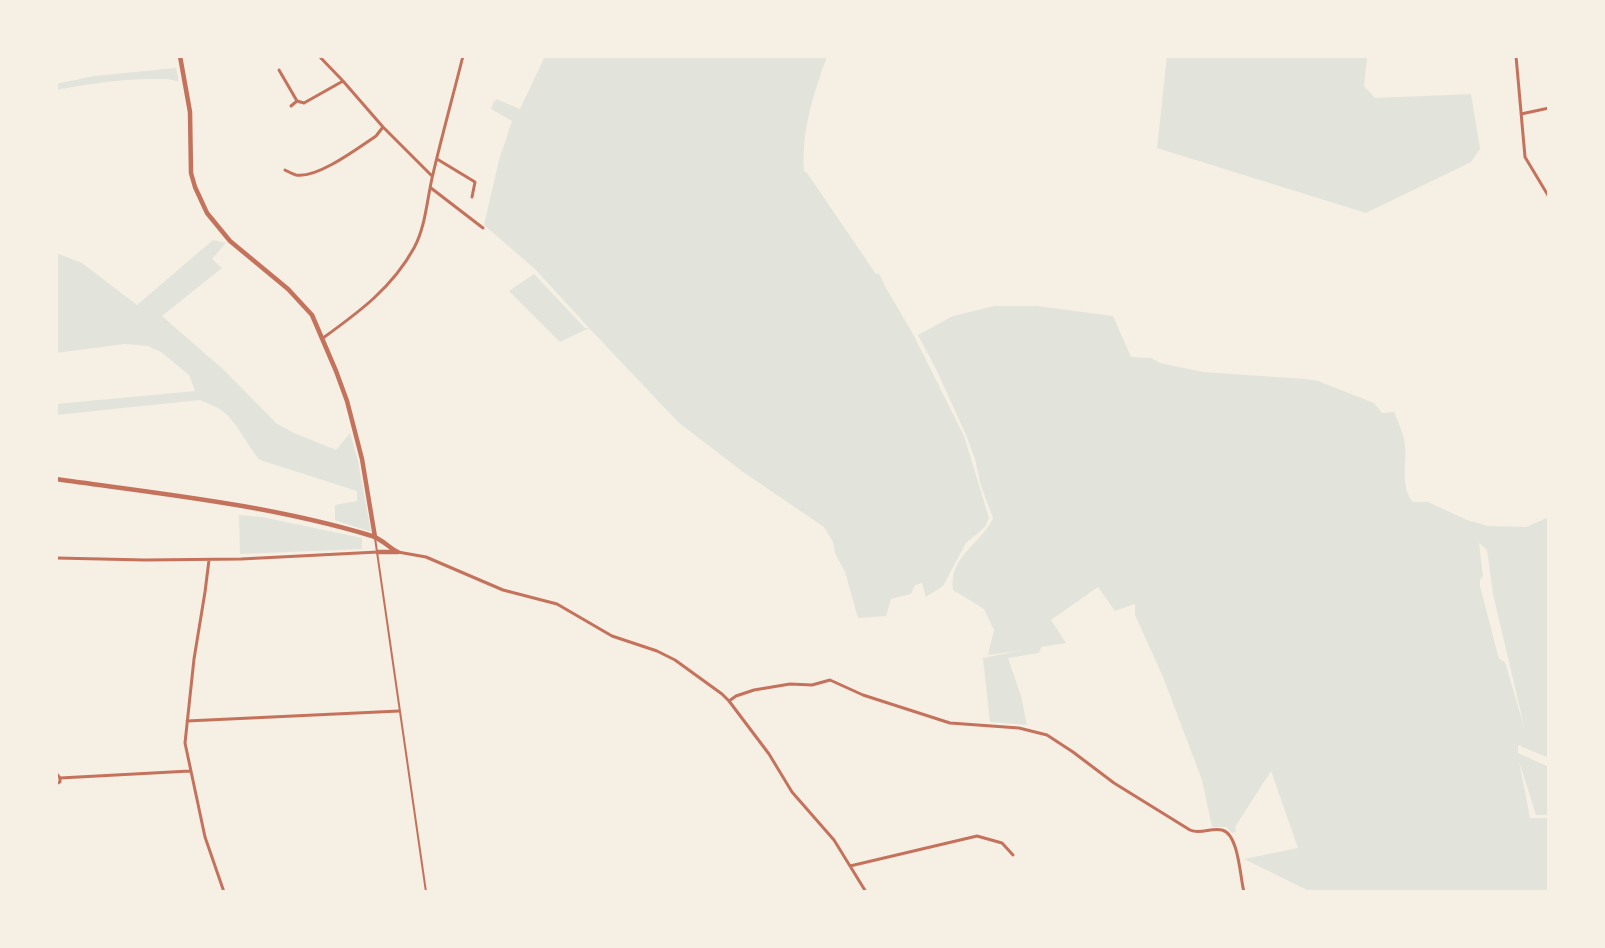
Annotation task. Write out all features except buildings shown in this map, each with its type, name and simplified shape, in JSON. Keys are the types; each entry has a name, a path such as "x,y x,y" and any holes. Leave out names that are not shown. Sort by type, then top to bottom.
{"street":[{"path":"180,56 190,112 191,173 195,187 207,213 230,240 251,260 288,289 312,315 347,401 362,460 375,537"},
{"path":"322,338 368,305 393,277 415,247 464,56"},
{"path":"1516,56 1525,157 1549,197"},
{"path":"321,57 382,127 432,177"},
{"path":"279,70 297,101 304,103 342,81"},
{"path":"291,106 297,101"},
{"path":"1521,114 1549,108"},
{"path":"286,170 295,175 319,172 376,136 382,127"},
{"path":"437,159 475,182 472,197"},
{"path":"431,188 482,228"},
{"path":"56,479 287,514 375,537 398,552"},
{"path":"56,558 209,560 398,552 426,557 503,590 557,604 612,636 657,651 675,660 722,694 769,754 792,792 829,834 866,892"},
{"path":"209,560 194,659 185,743 205,837 224,892"},
{"path":"729,701 736,696 754,690 790,684 812,685 830,680 863,695 950,723 1019,728 1047,736 1074,752 1114,782 1190,830 1198,832 1220,830 1226,832 1235,846 1244,892"},
{"path":"187,721 400,711"},
{"path":"60,778 190,771"},
{"path":"56,773 60,778"},
{"path":"56,784 60,778"},
{"path":"850,866 977,836 1002,843 1012,856"}],"lane":[{"path":"375,537 426,892"}],"shaded area":[{"path":"545,56 827,56 813,98 804,141 804,171 876,274 879,274 913,334 964,436 989,518 985,527 966,543 943,586 926,597 922,583 915,585 911,594 891,599 886,616 858,618 845,572 835,553 833,542 824,527 743,472 678,422 535,269 484,225 499,160 512,121 491,109 496,99 520,109"},
{"path":"1167,56 1373,56 1367,58 1364,86 1375,98 1471,94 1480,149 1471,162 1366,213 1157,148"},
{"path":"176,68 179,82 166,79 128,80 56,90 56,84 94,76"},
{"path":"213,240 226,243 212,259 222,268 162,316 225,371 276,423 294,433 336,450 350,433 358,461 371,532 335,520 335,505 357,501 357,491 260,460 236,425 224,412 200,400 56,415 56,404 195,391 189,375 161,352 148,346 125,344 56,353 56,253 82,263 137,305"},
{"path":"534,274 585,328 589,328 560,342 509,291"},
{"path":"994,306 1037,306 1113,316 1131,357 1151,358 1160,363 1203,372 1318,381 1374,403 1382,413 1394,412 1404,441 1405,482 1413,502 1428,502 1467,520 1488,526 1526,527 1549,517 1549,758 1520,746 1522,744 1518,746 1518,753 1549,767 1549,815 1536,815 1519,761 1530,818 1549,818 1549,892 1311,892 1244,859 1298,848 1271,771 1235,827 1236,832 1232,833 1226,827 1212,827 1202,780 1163,677 1135,615 1135,604 1115,611 1098,587 1051,620 1066,643 1041,647 1039,653 1008,658 1021,696 1027,725 990,722 983,658 1023,650 988,655 994,630 984,609 953,590 953,578 961,559 988,527 993,518 981,486 975,459 966,435 936,369 918,335 953,316","holes":["1479,543 1487,550 1493,594 1525,730 1505,662 1499,659 1480,586 1480,580 1483,576"]},
{"path":"239,515 262,517 362,538 362,549 240,554"}]}
